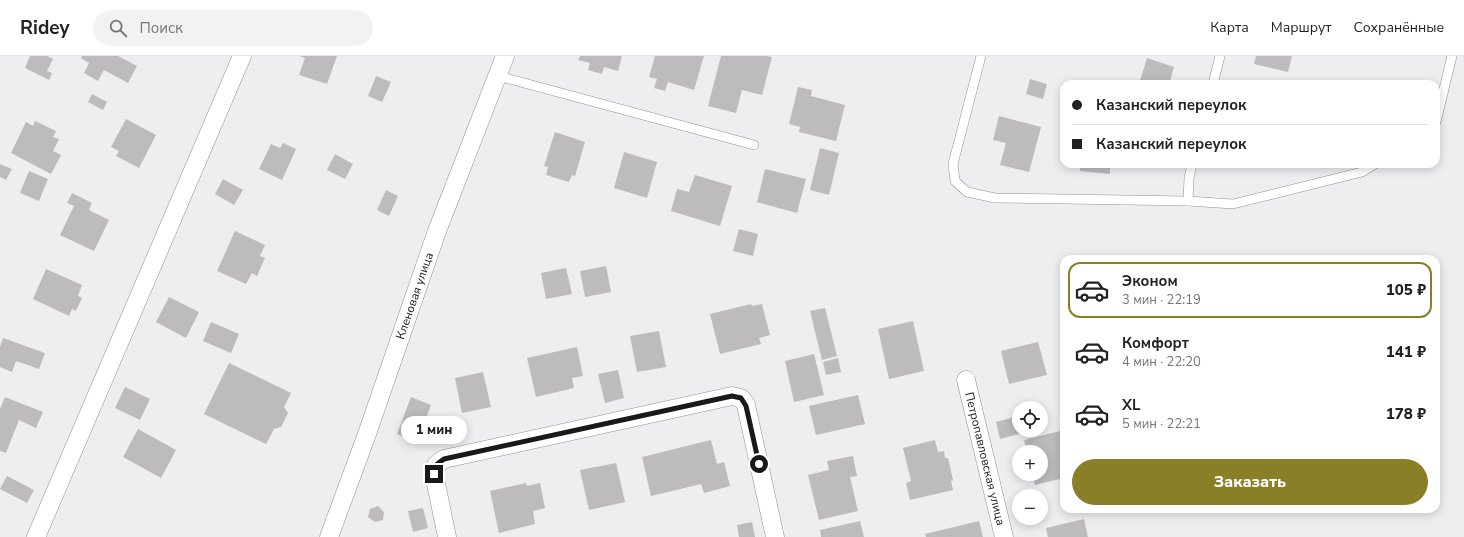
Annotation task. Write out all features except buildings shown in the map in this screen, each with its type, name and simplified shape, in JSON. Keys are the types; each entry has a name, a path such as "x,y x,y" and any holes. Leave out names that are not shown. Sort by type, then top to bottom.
{"street":[{"path":"36,537 242,56"},
{"name":"Кленовая улица","path":"329,537 367,434 437,231 505,56"},
{"name":"Петропавловская улица","path":"966,380 1004,537"},
{"path":"447,537 434,474 436,465 444,459 732,396 741,398 746,406 775,537"}],"lane":[{"path":"981,56 953,164 955,181 967,192 995,198 1188,201 1233,204 1362,172 1368,168"},
{"path":"1214,80 1220,56"},
{"path":"1440,106 1452,56"},
{"path":"498,76 754,145"},
{"path":"1188,201 1191,168"}],"route":[{"path":"434,474 436,465 444,459 732,396 741,398 746,406 759,464"}]}
